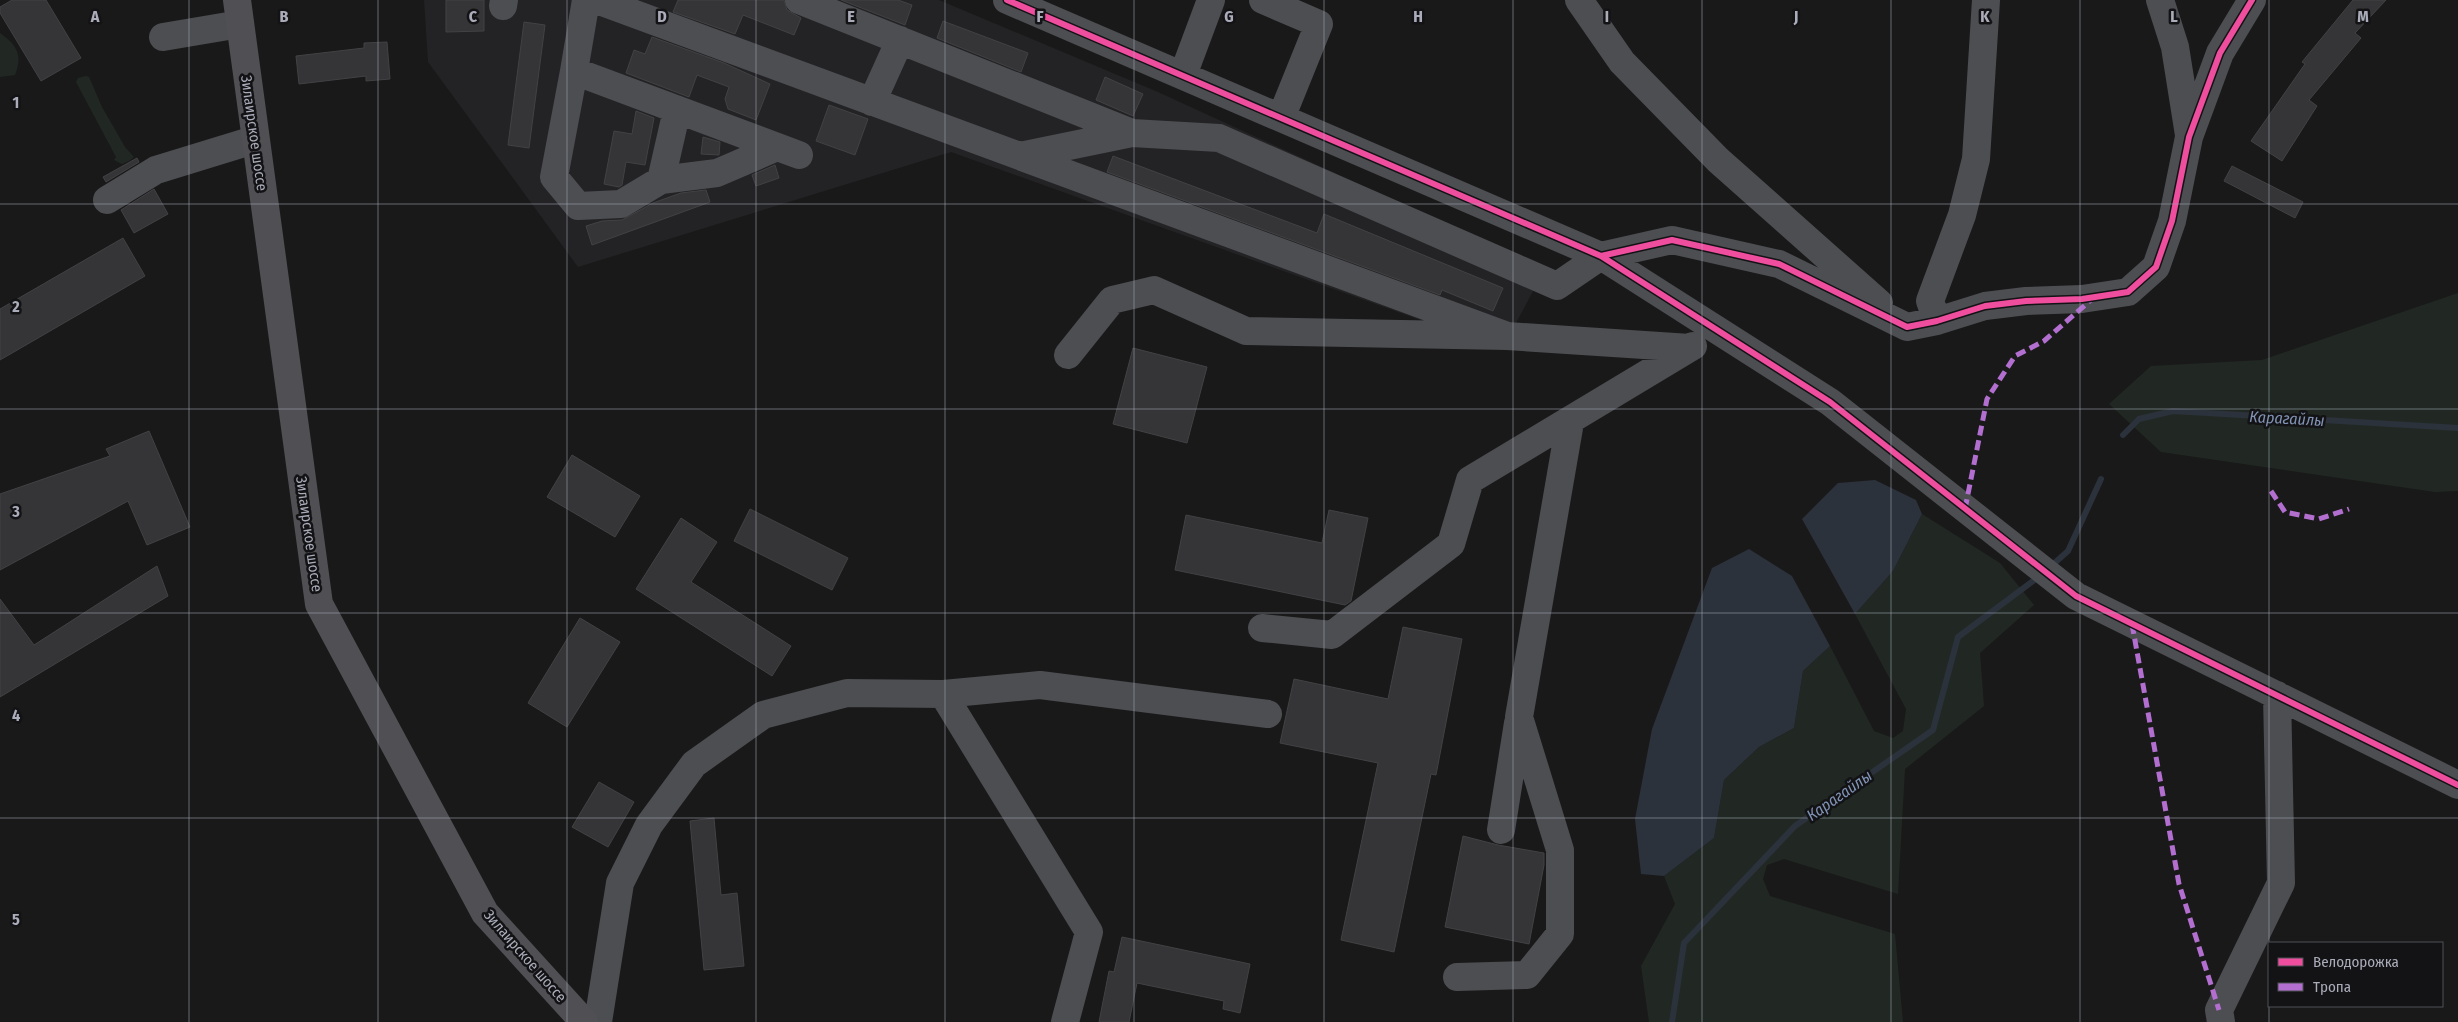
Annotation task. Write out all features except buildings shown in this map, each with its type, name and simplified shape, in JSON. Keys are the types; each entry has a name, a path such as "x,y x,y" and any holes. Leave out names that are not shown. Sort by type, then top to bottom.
{"main road":[{"name":"Зилаирское шоссе","path":"238,12 319,604 485,913 584,1022"}],"street":[{"path":"574,72 788,151 717,173 661,180 621,204 578,206 554,177 586,0"},
{"path":"597,0 1507,336"},
{"path":"799,0 1132,133"},
{"path":"1183,76 1211,0"},
{"path":"1263,0 1319,24 1281,118"},
{"path":"1578,0 1622,62 1718,160 1907,327"},
{"path":"1937,322 1930,301 1962,215 1976,159 1986,0"},
{"path":"2160,0 2175,47 2189,137"},
{"path":"1020,156 1132,133 1219,138 1557,286 1602,256 1672,240 1779,264 1907,327 1937,322 1985,306 2026,301 2082,299 2128,292 2156,267 2172,221 2189,137 2220,53 2252,0"},
{"path":"1017,2 1183,76 1602,256 1830,402 2076,596 2458,785"},
{"path":"163,37 238,12"},
{"path":"872,102 900,40"},
{"path":"661,180 677,110"},
{"path":"107,200 156,170 254,140"},
{"path":"1068,355 1112,300 1154,290 1246,331 1507,336 1690,348"},
{"path":"1262,628 1332,635 1451,544 1470,480 1570,422 1718,330"},
{"path":"1501,830 1570,422"},
{"path":"598,1022 620,883 649,824 694,764 763,715 847,693 943,694 1040,685 1268,714"},
{"path":"943,694 1089,932 1065,1022"},
{"path":"2221,1022 2219,1010 2281,882 2277,695"},
{"path":"1457,977 1527,976 1560,934 1560,850 1519,717"}],"shaded area":[{"path":"424,0 939,0 1158,92 1545,269 1516,323 1423,321 951,152 578,267 428,62"},
{"path":"0,33 11,42 17,51 18,62 15,75 0,77"},
{"path":"89,77 102,107 125,147 134,157 129,161 122,164 114,160 116,157 76,82 78,78"},
{"path":"2458,293 2458,491 2435,492 2161,452 2109,404 2151,366 2262,360"},
{"path":"1875,480 1916,500 1922,514 1893,571 1855,614 1802,519 1838,483"},
{"path":"1922,514 2000,563 2034,605 1980,653 1984,706 1905,769 1898,894 1784,859 1767,865 1763,879 1770,896 1895,934 1903,1022 1649,1022 1641,966 1675,904 1664,876 1714,838 1724,780 1759,747 1794,728 1803,671 1830,646 1874,731 1893,738 1903,731 1906,709 1855,614 1893,571"},
{"path":"1749,549 1792,576 1830,646 1803,671 1794,728 1759,747 1724,780 1714,838 1664,876 1641,874 1635,819 1652,729 1712,568"}],"waterway":[{"name":"Карагайлы","path":"2123,435 2139,419 2173,411 2458,428"},
{"name":"Карагайлы","path":"2050,567 2068,551 2101,479"},
{"name":"Карагайлы","path":"1672,1022 1684,943 1795,826 1933,730 1958,637 2041,575"}],"marked path":[{"path":"1965,509 1987,399 2015,356 2044,341 2092,299"},
{"path":"2271,491 2285,512 2319,519 2349,509"},
{"path":"2132,624 2179,884 2219,1010"}],"cycle path":[{"path":"1007,0 1601,256 1830,402 2076,596 2458,785"},
{"path":"1601,256 1672,240 1779,264 1907,327 1937,321 1985,306 2026,301 2082,299 2128,292 2156,267 2172,221 2189,137 2220,53 2252,0"}]}
